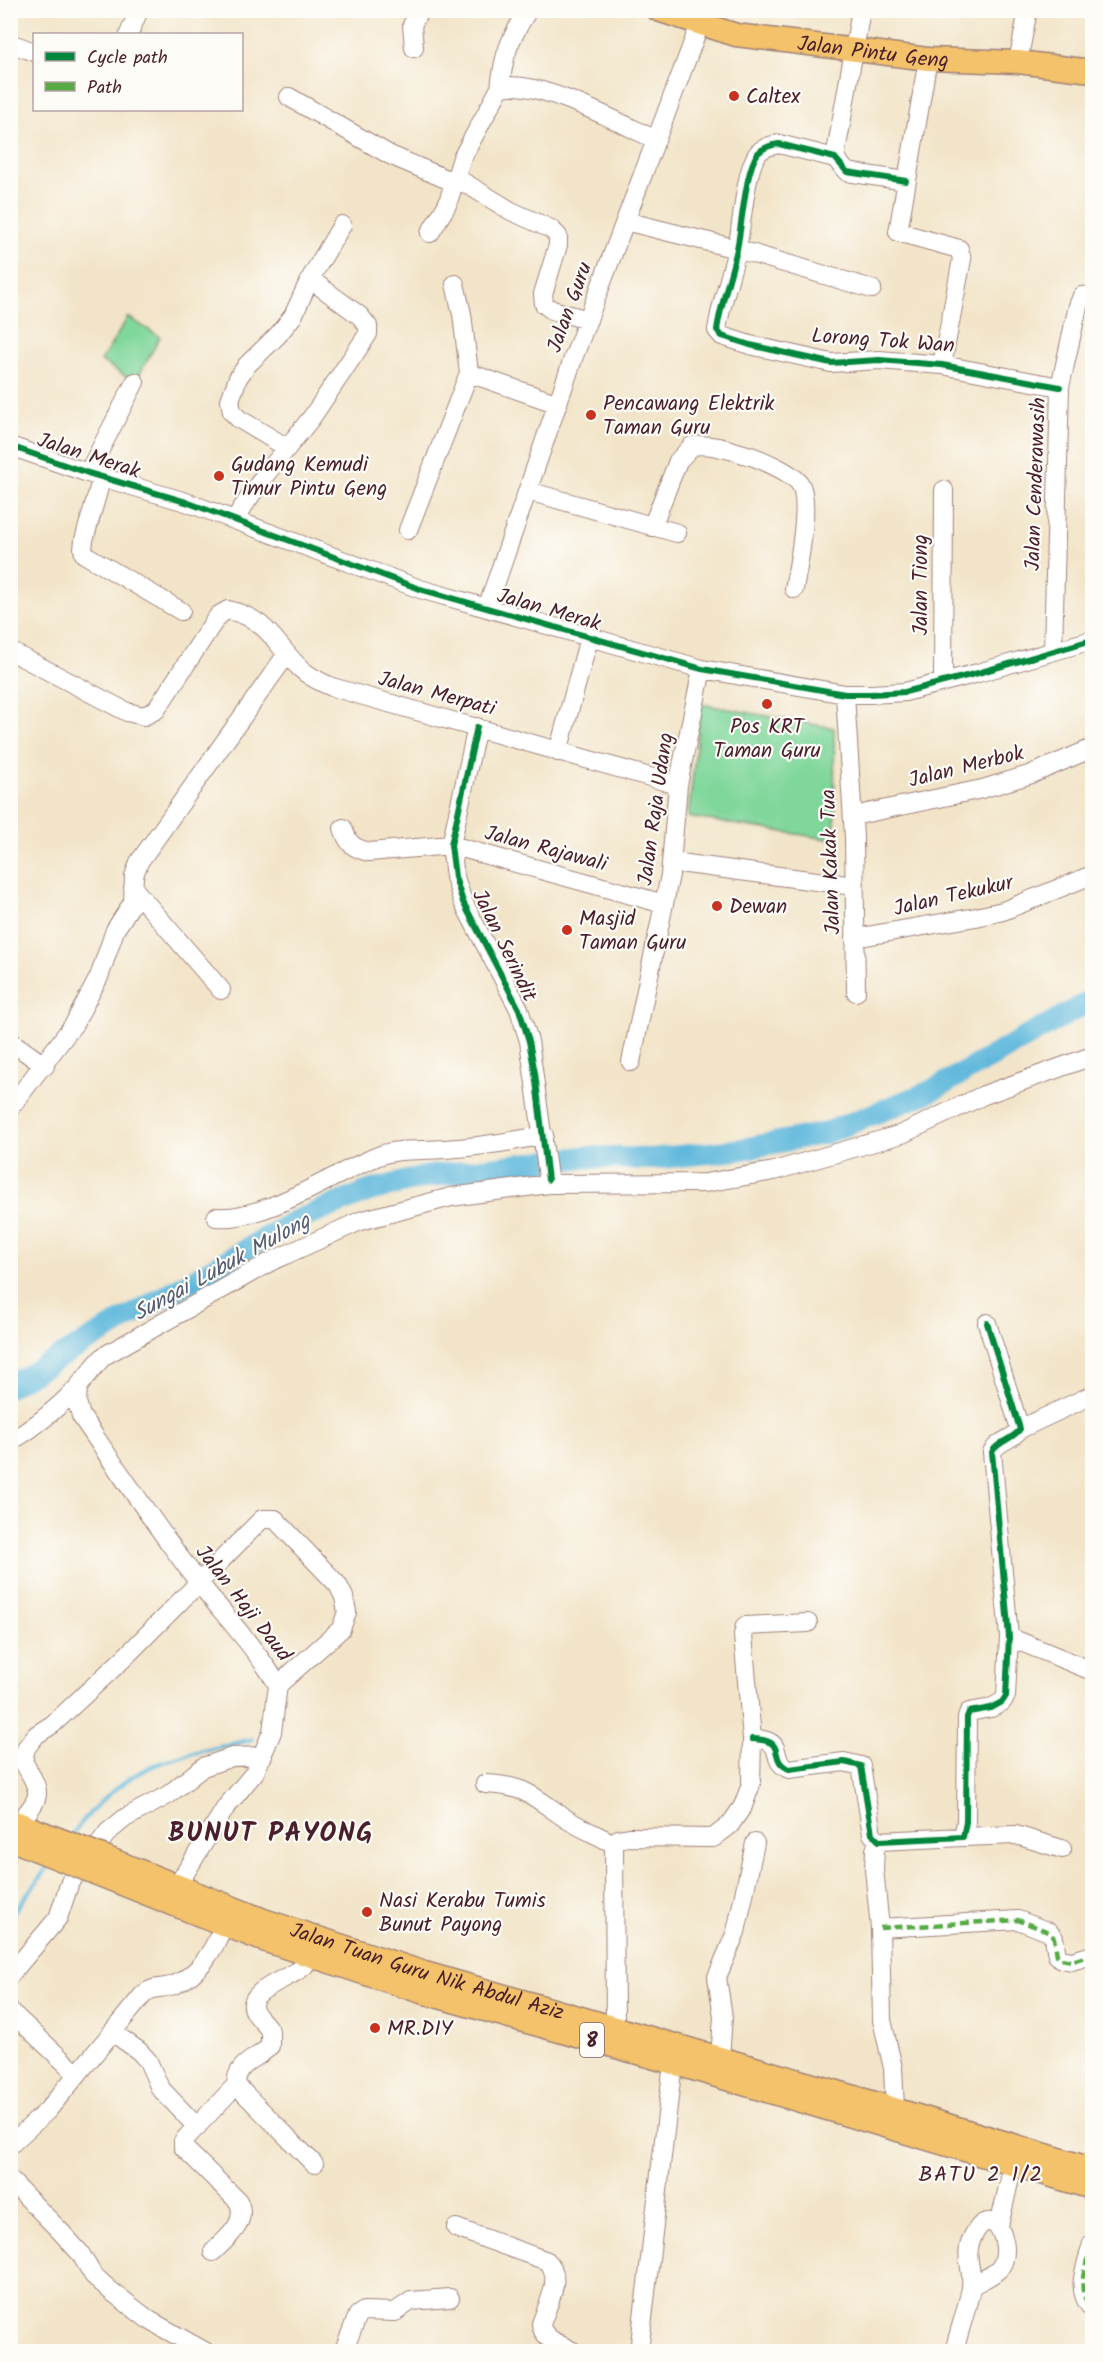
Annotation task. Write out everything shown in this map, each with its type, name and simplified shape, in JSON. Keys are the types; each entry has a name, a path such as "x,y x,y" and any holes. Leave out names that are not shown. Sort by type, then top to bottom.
{"main road":[{"name":"Jalan Pintu Geng","path":"658,10 736,35 928,59 1018,62 1092,71"},
{"name":"Jalan Tuan Guru Nik Abdul Aziz","path":"13,1827 40,1842 101,1865 224,1924 310,1955 421,1992 673,2063 1092,2188"},
{"name":"Jalan Tuan Guru Nik Abdul Aziz","path":"101,1865 177,1886 264,1920 437,1976 615,2026 1092,2169"},
{"path":"437,1976 436,1986 442,1994 451,1999"}],"street":[{"path":"129,33 139,10"},
{"path":"414,48 412,25 420,10"},
{"path":"430,233 447,206 462,158 505,87 504,53 528,10"},
{"path":"835,158 861,10"},
{"path":"1018,62 1028,10"},
{"name":"Jalan Guru","path":"488,608 588,320 654,139 700,24"},
{"path":"10,43 33,51"},
{"path":"928,59 898,232 959,249 962,259 942,365"},
{"path":"505,87 534,89 582,106 654,139"},
{"path":"289,97 390,155 454,180 555,232 559,241 543,294 544,304 552,310 588,320"},
{"path":"736,249 751,167 758,153 771,145 779,144 835,158 847,172 906,181"},
{"path":"624,221 736,249 872,289"},
{"path":"286,447 239,419 232,412 230,400 238,378 279,335 293,316 310,279 342,225"},
{"name":"Lorong Tok Wan","path":"736,249 717,330 722,336 750,345 831,363 879,360 942,365 1060,387"},
{"path":"234,520 286,447 312,417 369,330 360,316 310,279"},
{"path":"408,531 469,373 462,314 455,284"},
{"name":"Jalan Cenderawasih","path":"1053,650 1060,387 1075,318 1089,292"},
{"path":"469,373 558,404"},
{"path":"135,382 95,475 82,549 84,554 181,611"},
{"name":"Jalan Merak","path":"10,446 95,475 186,502 420,589 702,669 845,694 905,692 1092,639"},
{"path":"652,526 678,461 692,446 720,448 756,458 793,477 800,484 804,500 801,549 794,590"},
{"name":"Jalan Tiong","path":"943,681 944,490"},
{"path":"528,491 677,533"},
{"name":"Jalan Merpati","path":"10,651 127,712 144,716 156,710 213,623 219,615 228,610 254,619 271,633 301,670 332,687 678,785"},
{"path":"558,752 589,638"},
{"path":"10,1108 74,1024 99,977 115,930 132,902 139,862 287,654"},
{"name":"Jalan Raja Udang","path":"631,1062 672,862 678,785 702,669"},
{"name":"Jalan Kakak Tua","path":"845,694 853,816 856,992"},
{"name":"Jalan Serindit","path":"477,727 451,845 455,877 463,902 519,1009 529,1041 549,1182"},
{"name":"Jalan Merbok","path":"853,816 982,789 1032,774 1088,750"},
{"path":"343,828 351,845 369,852 451,845"},
{"name":"Jalan Rajawali","path":"451,845 664,904"},
{"path":"672,862 854,886"},
{"name":"Jalan Tekukur","path":"855,939 1003,911 1092,875"},
{"path":"134,888 221,990"},
{"path":"10,1041 45,1065"},
{"path":"10,1442 34,1428 78,1387 104,1356 270,1262 360,1221 451,1197 549,1182 705,1183 774,1171 902,1134 984,1095 1092,1056"},
{"path":"216,1216 227,1218 246,1215 320,1185 384,1153 474,1147 544,1139"},
{"path":"987,1323 1020,1429"},
{"name":"Jalan Haji Daud","path":"78,1387 77,1402 81,1416 143,1508 199,1583 259,1656 278,1685 272,1732 255,1772 226,1807 177,1886"},
{"path":"963,1837 966,1822 966,1723 969,1712 991,1708 1002,1702 1006,1696 1009,1637 992,1452 1000,1443 1016,1435 1020,1429 1092,1395"},
{"path":"13,1827 34,1805 38,1793 36,1784 23,1761 26,1748 36,1735 53,1724 114,1667 262,1519 268,1518 275,1519 338,1585 345,1597 347,1612 341,1629 278,1685"},
{"path":"615,2026 614,1844 618,1839 628,1837 713,1838 730,1825 743,1806 751,1784 752,1739 743,1635 745,1626 808,1623"},
{"path":"1009,1637 1092,1671"},
{"path":"752,1739 768,1740 773,1743 780,1762 789,1769 844,1762 861,1766 872,1834 879,1841 1016,1835 1062,1848"},
{"path":"10,1975 58,1918 70,1882 108,1832 124,1818 168,1795 203,1767 232,1757 263,1756"},
{"path":"484,1784 512,1786 526,1791 568,1820 614,1844"},
{"path":"879,1841 875,1850 874,1869 880,1928 882,2020 893,2068 895,2109"},
{"path":"720,2058 723,2017 717,1977 736,1932 755,1843"},
{"path":"880,1928 1018,1920 1050,1932 1054,1938 1057,1954 1061,1959 1072,1961 1092,1955"},
{"path":"10,2145 47,2111 143,1995 151,1988 174,1985 188,1977 205,1961 215,1948 224,1924"},
{"path":"213,2252 234,2232 242,2215 241,2207 238,2201 183,2147 185,2138 236,2085 237,2072 241,2067 266,2050 271,2041 270,2031 255,2012 253,2006 255,1997 300,1969 310,1955"},
{"path":"10,2011 77,2074"},
{"path":"112,2031 139,2051 148,2061 160,2088 197,2127"},
{"path":"644,2350 658,2183 673,2063"},
{"path":"236,2085 314,2164"},
{"path":"971,2286 997,2271 1001,2265 1004,2248 999,2226 1013,2165"},
{"path":"10,2180 63,2233 80,2253 93,2275 111,2291 149,2320 206,2352"},
{"path":"954,2352 971,2286 968,2257 973,2235 987,2222 999,2226"},
{"path":"456,2228 547,2261 552,2265 556,2277 541,2324 542,2330 545,2335 574,2352"},
{"path":"1092,2244 1082,2288 1086,2302 1092,2309"},
{"path":"343,2352 358,2315 364,2311 395,2312 411,2301 450,2298"}],"green space":[{"path":"128,317 160,337 135,382 101,361"},
{"path":"701,704 834,728 835,840 688,817"}],"waterway":[{"name":"Sungai Lubuk Mulong","path":"10,1386 293,1222 369,1191 424,1177 506,1166 584,1157 651,1159 737,1150 826,1133 929,1092 1092,1000"},
{"path":"71,1836 111,1792 149,1768 174,1758 252,1739"},
{"path":"10,1917 50,1864"}],"marked path":[{"path":"880,1928 1018,1920 1049,1932 1054,1938 1057,1955 1061,1959 1072,1961 1092,1955"},
{"path":"1092,2244 1083,2278 1084,2293 1092,2309"}],"cycle path":[{"path":"906,181 847,172 835,158 779,144 760,151 750,172 737,249 717,330 722,336 750,345 831,363 879,360 942,365 1060,387"},
{"path":"10,446 88,473 186,502 420,589 702,669 845,694 905,692 1092,640"},
{"path":"477,727 451,845 455,877 463,902 519,1009 529,1041 548,1180"},
{"path":"752,1739 771,1743 782,1765 789,1769 844,1762 861,1766 872,1834 879,1841 963,1837 966,1822 967,1717 969,1712 991,1708 1002,1702 1006,1696 1009,1637 992,1452 1020,1429 987,1323"}],"place":[{"name":"Caltex","path":"734,96"},
{"name":"Pencawang Elektrik Taman Guru","path":"591,415"},
{"name":"Gudang Kemudi Timur Pintu Geng","path":"219,476"},
{"name":"Pos KRT Taman Guru","path":"767,704"},
{"name":"Dewan","path":"717,906"},
{"name":"Masjid Taman Guru","path":"567,930"},
{"name":"Nasi Kerabu Tumis Bunut Payong","path":"367,1912"},
{"name":"MR.DIY","path":"375,2028"}],"district":[{"name":"BUNUT PAYONG","path":"271,1832"},
{"name":"BATU 2 1/2","path":"981,2173"}]}
